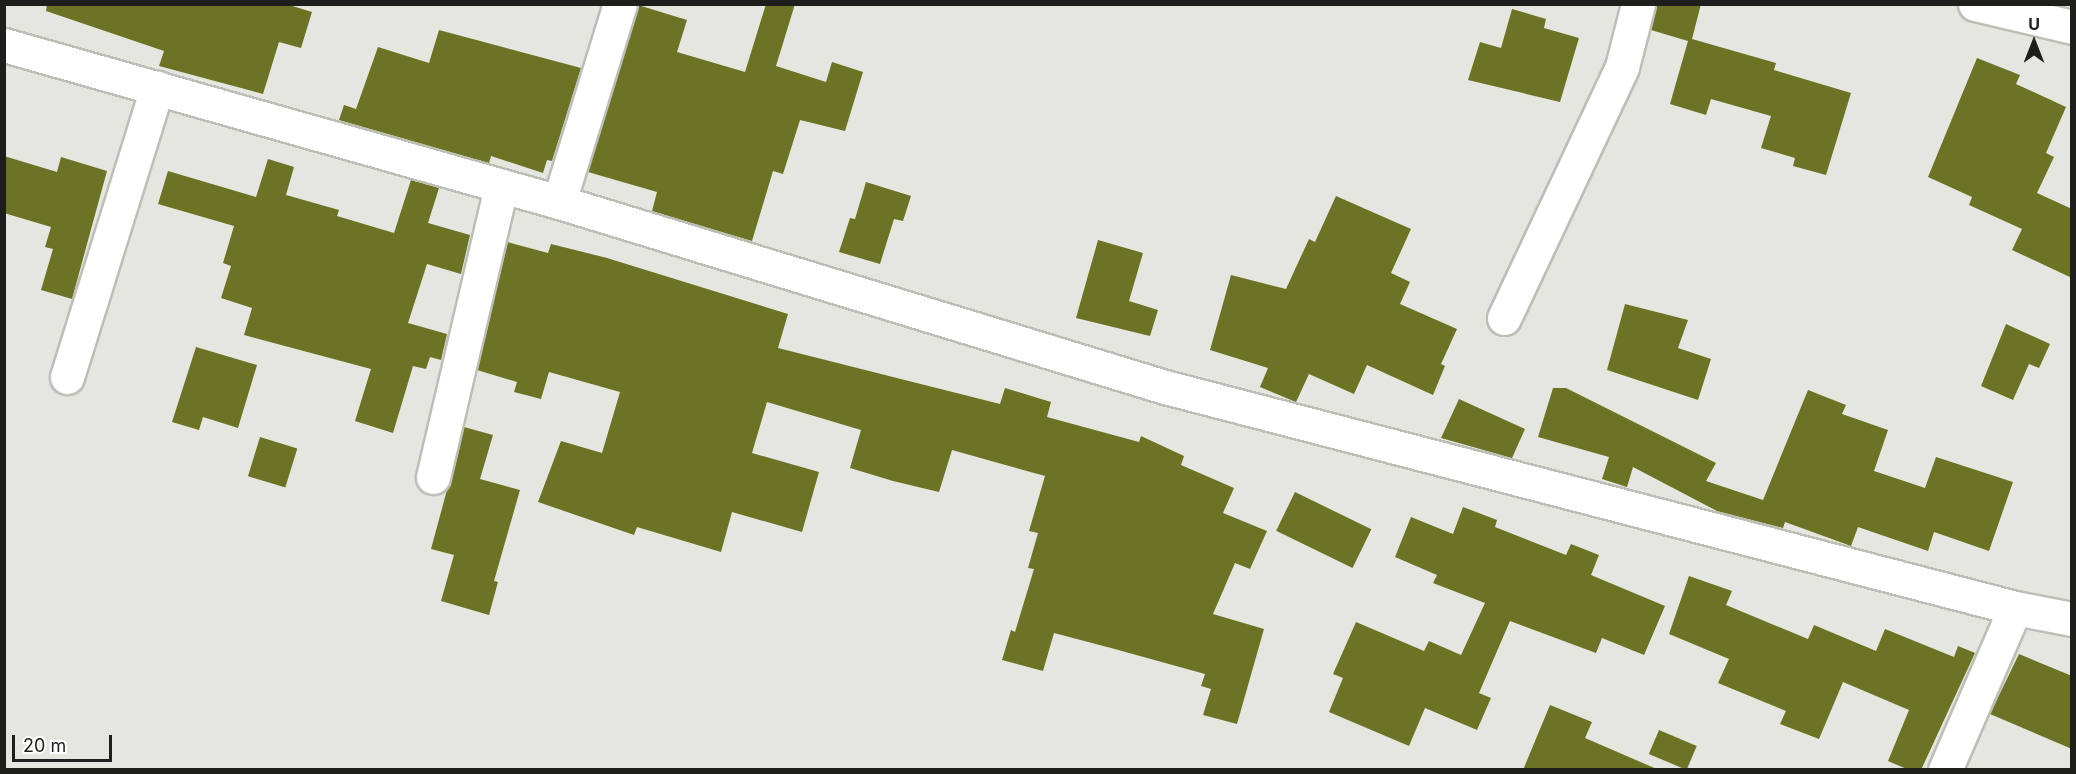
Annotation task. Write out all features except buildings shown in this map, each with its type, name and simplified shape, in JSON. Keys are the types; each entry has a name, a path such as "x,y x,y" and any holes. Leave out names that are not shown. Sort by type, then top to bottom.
{"street":[{"path":"559,202 620,4"},
{"path":"1503,318 1622,67 1638,4"},
{"path":"1975,4 2072,27"},
{"path":"4,45 559,202 1165,387 2014,608 2072,619"},
{"path":"67,377 157,88"},
{"path":"433,477 501,186"},
{"path":"1946,770 2014,608"}]}
